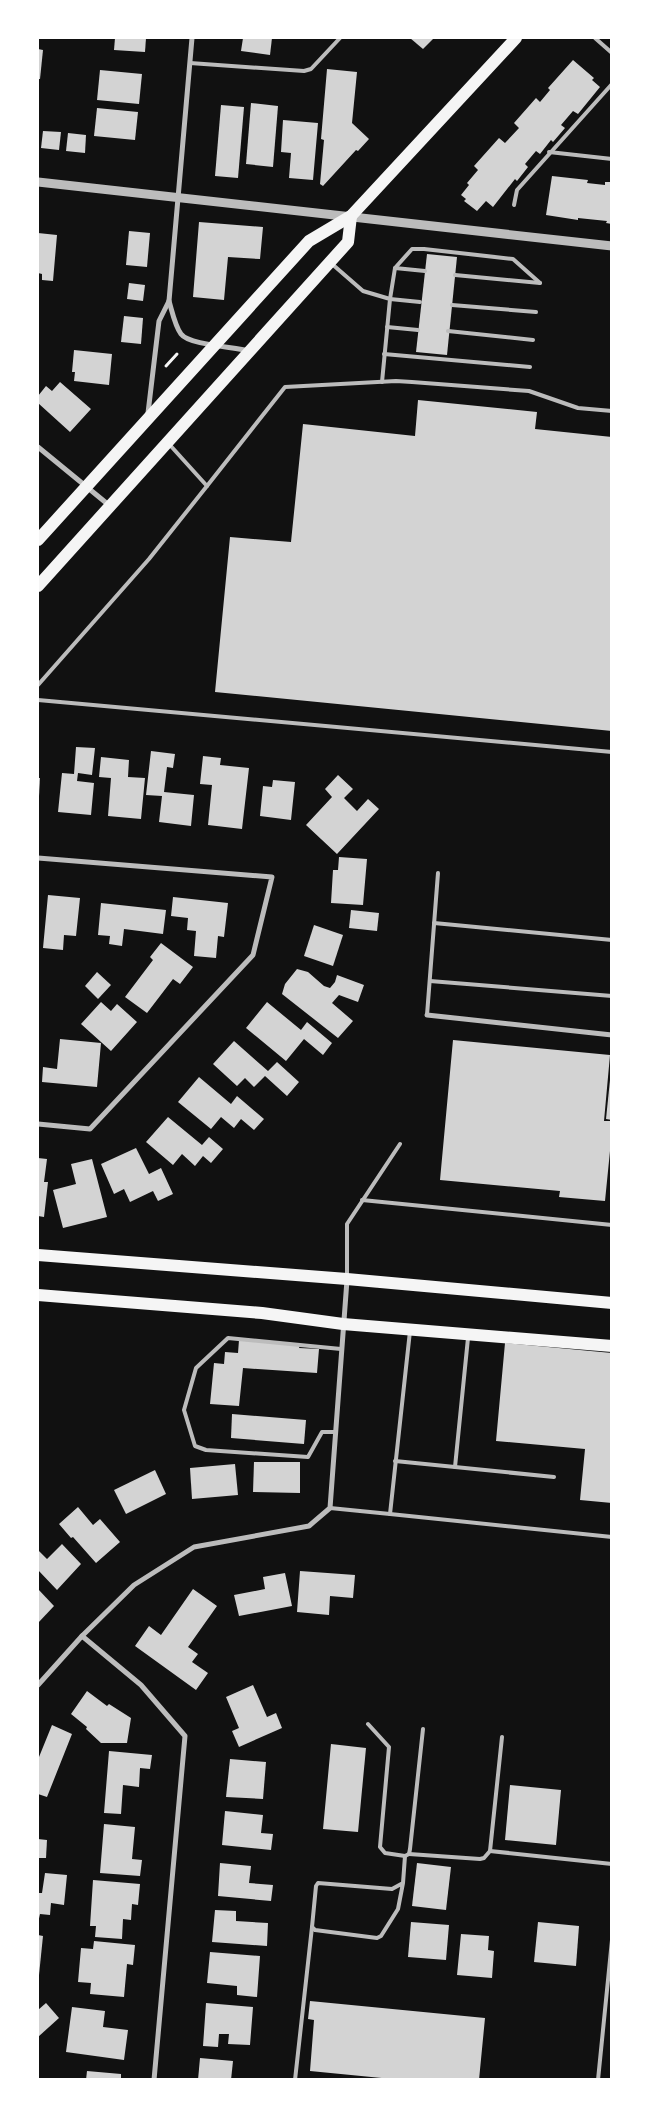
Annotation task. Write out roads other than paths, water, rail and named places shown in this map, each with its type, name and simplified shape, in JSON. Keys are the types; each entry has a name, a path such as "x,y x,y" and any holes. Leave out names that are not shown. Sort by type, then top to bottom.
{"main road":[{"path":"38,540 309,241 351,216 516,38"},
{"path":"38,586 348,242 351,216"},
{"path":"38,1255 347,1279 612,1303"},
{"path":"38,1295 262,1313 343,1324 612,1346"}],"street":[{"path":"148,420 159,321 168,301 192,38"},
{"path":"38,182 178,196 612,246"},
{"path":"168,301 179,332 184,337 200,343 250,351"},
{"path":"38,447 110,506"},
{"path":"38,858 272,877 253,955 90,1129 38,1124"},
{"path":"427,1015 612,1035"},
{"path":"38,1685 82,1636 134,1585 194,1547 309,1526 330,1508 347,1279"},
{"path":"82,1636 141,1685 185,1736 154,2080"}],"lane":[{"path":"190,63 304,71 311,69 340,38"},
{"path":"595,38 612,53"},
{"path":"514,205 517,190 549,152 612,84"},
{"path":"549,152 612,159"},
{"path":"382,382 394,268 412,249 513,259 540,283 455,275"},
{"path":"331,262 363,291 390,299 420,302"},
{"path":"394,268 425,271"},
{"path":"452,305 536,312"},
{"path":"387,327 418,330"},
{"path":"448,331 533,340"},
{"path":"384,354 530,367"},
{"path":"38,685 149,559 285,387 396,381 529,391 578,408 612,411"},
{"path":"168,443 207,486"},
{"path":"38,700 612,752"},
{"path":"427,1015 438,873"},
{"path":"434,923 612,940"},
{"path":"430,981 612,996"},
{"path":"347,1279 347,1224 400,1144"},
{"path":"362,1200 612,1225"},
{"path":"390,1514 410,1329"},
{"path":"455,1467 468,1334"},
{"path":"336,1432 322,1432 308,1457 206,1450 195,1446 184,1410 196,1368 228,1338 341,1348"},
{"path":"396,1461 554,1477"},
{"path":"330,1508 612,1537"},
{"path":"368,1724 389,1747 380,1847 385,1853 480,1860 484,1858 490,1851 502,1737"},
{"path":"312,1927 315,1930 377,1938 381,1936 398,1908 407,1855 423,1729"},
{"path":"490,1851 612,1864"},
{"path":"295,2080 316,1886 318,1883 392,1889 403,1883"},
{"path":"598,2080 612,1940"}]}
